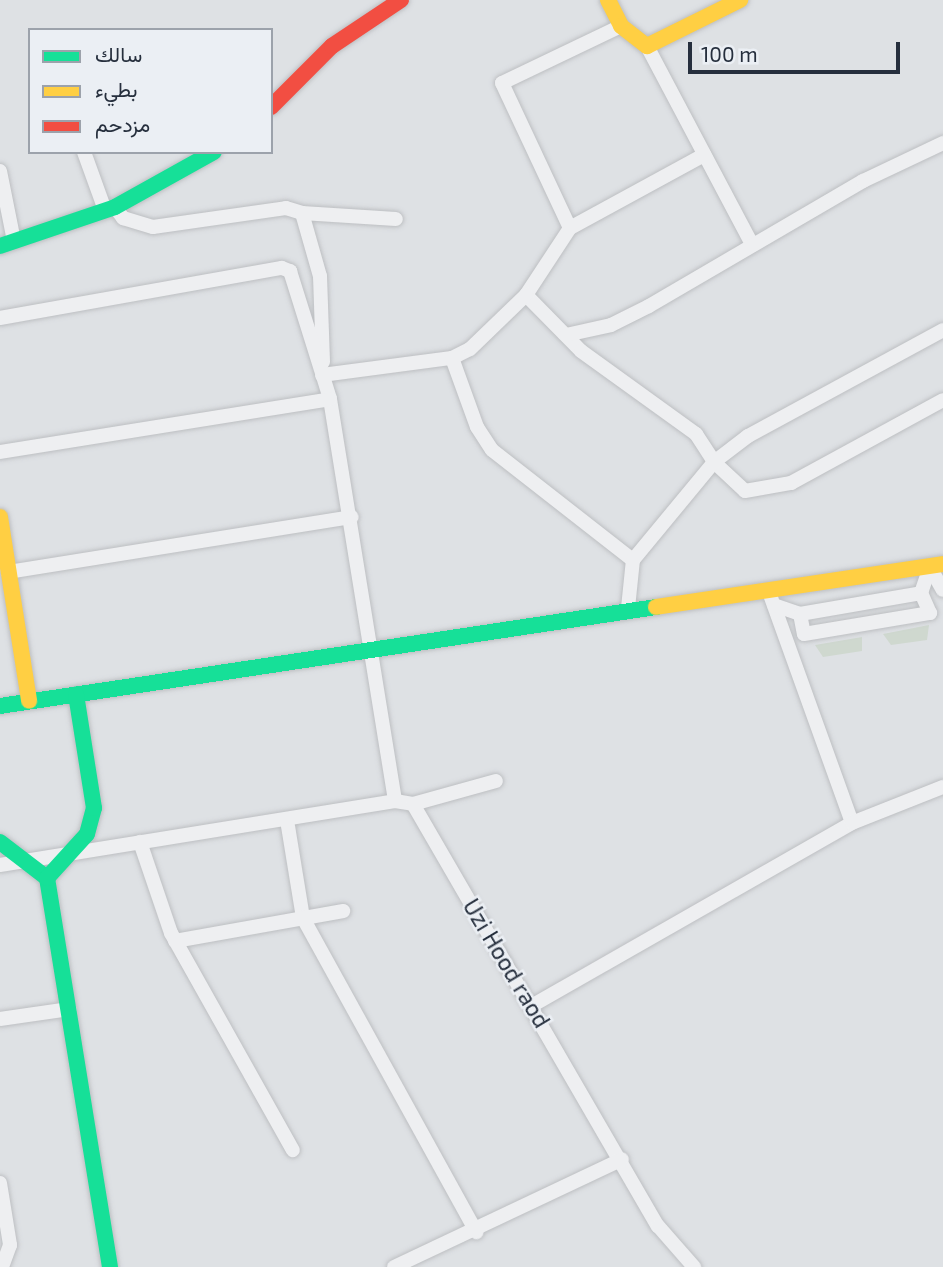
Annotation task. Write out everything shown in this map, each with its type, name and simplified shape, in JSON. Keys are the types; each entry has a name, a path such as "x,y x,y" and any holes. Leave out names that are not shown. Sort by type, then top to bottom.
{"main road":[{"path":"273,105 332,46 401,0"},
{"path":"608,0 621,26 647,46 740,0"},
{"path":"7,243 110,208 210,154"},
{"path":"0,517 5,565 29,701"},
{"path":"0,706 628,608 771,598 937,566"},
{"path":"47,878 87,834 94,808 76,694"},
{"path":"0,842 47,878 110,1267"}],"street":[{"path":"570,228 502,83 621,26"},
{"path":"647,46 752,244"},
{"path":"566,335 611,325 863,181 943,143"},
{"path":"85,154 110,208 123,218 153,227 286,208 302,213 397,219"},
{"path":"322,375 452,358 471,349 526,295 570,228 704,155"},
{"path":"0,172 7,243"},
{"path":"302,213 320,276 322,375"},
{"path":"0,318 282,268 290,271 330,399 352,517 395,801"},
{"path":"526,295 581,351 696,434 714,462 745,491 791,483 943,400"},
{"path":"628,608 633,560 714,462 748,436 943,330"},
{"path":"452,358 477,427 492,450 633,560"},
{"path":"0,453 330,399"},
{"path":"5,565 352,517"},
{"path":"937,566 943,590"},
{"path":"771,598 800,614 921,593 937,566"},
{"path":"800,614 804,634 930,613 921,593"},
{"path":"771,598 852,823"},
{"path":"0,865 395,801 413,804 496,781"},
{"path":"533,1005 852,823 943,788"},
{"name":"Uzi Hood raod","path":"413,804 533,1005 658,1226 690,1266"},
{"path":"287,820 303,918 475,1232"},
{"path":"140,842 176,940 293,1150"},
{"path":"176,940 344,911"},
{"path":"0,1019 69,1009"},
{"path":"394,1267 475,1232 622,1159"},
{"path":"0,1183 10,1245 2,1267"}],"shaded area":[{"path":"929,625 927,640 891,645 883,634"},
{"path":"862,637 862,651 823,657 815,645"}],"traffic: fast":[{"path":"0,246 115,207 210,154"},
{"path":"0,706 656,607"},
{"path":"47,878 87,834 94,808 76,694"},
{"path":"0,842 47,878 110,1267"}],"traffic: slow":[{"path":"608,0 621,26 647,46 740,0"},
{"path":"0,517 29,701"},
{"path":"656,607 943,564"}],"traffic: jam":[{"path":"273,105 332,46 401,0"}]}
